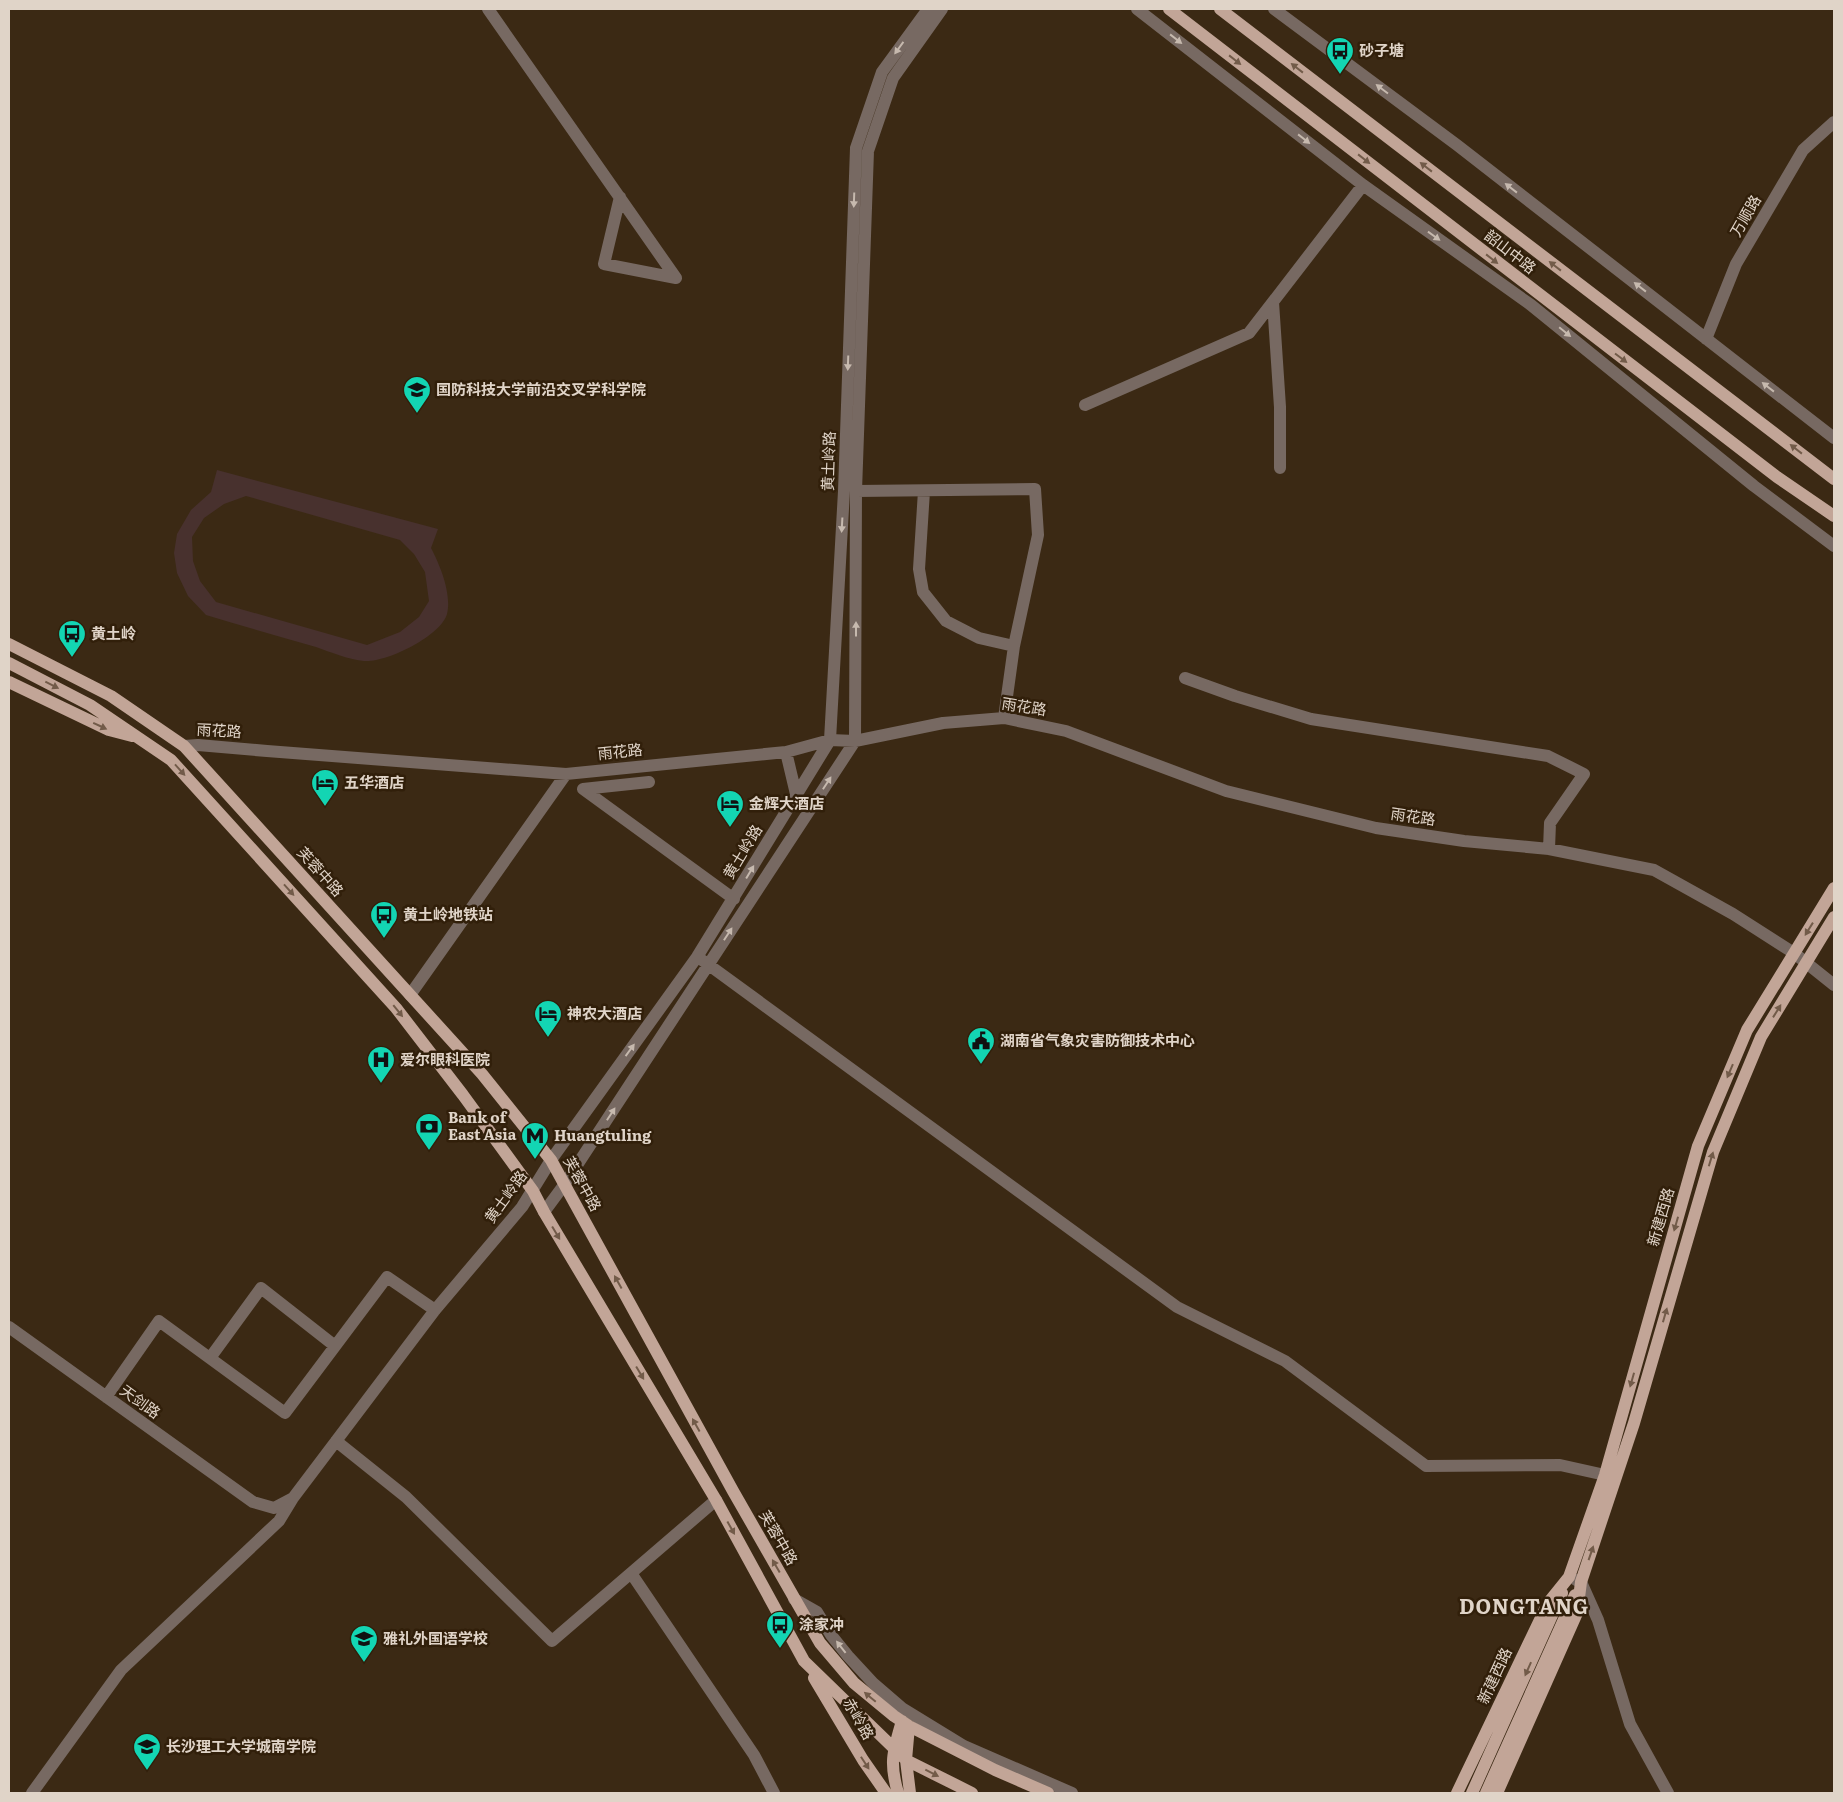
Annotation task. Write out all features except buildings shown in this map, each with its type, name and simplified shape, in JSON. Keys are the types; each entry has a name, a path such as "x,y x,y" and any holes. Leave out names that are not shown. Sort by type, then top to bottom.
{"main road":[{"name":"韶山中路","path":"1169,9 1753,459 1834,516"},
{"name":"韶山中路","path":"1220,9 1834,479"},
{"name":"芙蓉中路","path":"9,644 111,696 184,746 482,1074 551,1160 728,1482 820,1644 854,1683 906,1724 994,1770 1048,1793"},
{"path":"9,664 90,705 171,760 396,1008 533,1191 716,1500 804,1661 906,1760 972,1793"},
{"path":"9,682 109,730 142,739"},
{"name":"新建西路","path":"1472,1793 1575,1579 1698,1146 1747,1030 1834,888"},
{"name":"新建西路","path":"1486,1793 1575,1579 1634,1423 1712,1152 1761,1037 1834,917"},
{"name":"新建西路","path":"1457,1793 1548,1603 1575,1579"},
{"name":"新建西路","path":"1497,1793 1577,1614 1575,1579"},
{"name":"赤岭路","path":"804,1661 863,1760 886,1793"},
{"path":"906,1724 906,1760 910,1793"},
{"name":"赤岭路","path":"898,1793 892,1771 894,1748 906,1724"}],"street":[{"path":"488,9 620,197 676,278 604,264 620,197"},
{"name":"黄土岭路","path":"544,1212 564,1185 703,961 734,899 830,740 844,491 856,148 882,72 928,9"},
{"name":"黄土岭路","path":"32,1793 121,1670 279,1521 293,1498 435,1310 522,1207 551,1160 703,961 855,741 856,491 868,151 893,78 942,9"},
{"path":"1137,9 1363,185 1531,306 1754,486 1834,546"},
{"path":"1274,9 1465,152 1834,438"},
{"name":"万顺路","path":"1706,339 1736,264 1793,166 1803,150 1834,122"},
{"path":"1085,405 1249,333 1363,185"},
{"path":"1273,302 1280,407 1280,468"},
{"path":"856,491 1035,489 1038,535 1014,646 1004,718"},
{"path":"924,491 919,569 923,592 946,621 979,638 1014,646"},
{"path":"1185,678 1235,696 1311,719 1548,756 1584,774 1550,823 1550,849"},
{"name":"雨花路","path":"184,746 198,745 566,774 786,752 830,740 855,741 943,723 1004,718 1066,731 1226,792 1367,826 1464,841 1550,849 1654,870 1733,914 1794,953 1834,985"},
{"path":"786,752 796,794"},
{"path":"410,995 566,774"},
{"path":"648,782 583,789 734,899"},
{"path":"703,961 1177,1307 1285,1361 1426,1466 1560,1465 1605,1474"},
{"path":"106,1397 159,1321 285,1413 388,1277 435,1310"},
{"path":"210,1358 261,1288 335,1346"},
{"name":"天剑路","path":"9,1327 253,1502 274,1508 293,1498"},
{"path":"336,1441 406,1496 552,1641 716,1500"},
{"path":"631,1573 754,1755 774,1793"},
{"path":"1575,1579 1598,1620 1630,1724 1668,1793"},
{"path":"794,1598 817,1612 831,1635 848,1656 873,1683 902,1708 964,1746 1072,1793"}],"shaded area":[{"path":"217,470 438,529 431,548 447,589 448,606 443,622 424,639 398,653 385,658 364,661 206,615 188,596 177,573 174,553 177,534 191,510 211,492","holes":["246,496 400,540 414,554 425,572 429,601 419,617 400,632 367,645 216,602 200,581 193,561 192,537 204,518 224,504"]}],"place":[{"name":"砂子塘","path":"1340,75"},
{"name":"国防科技大学前沿交叉学科学院","path":"417,414"},
{"name":"黄土岭","path":"72,658"},
{"name":"五华酒店","path":"325,807"},
{"name":"金辉大酒店","path":"730,828"},
{"name":"黄土岭地铁站","path":"384,939"},
{"name":"神农大酒店","path":"548,1038"},
{"name":"湖南省气象灾害防御技术中心","path":"981,1065"},
{"name":"爱尔眼科医院","path":"381,1084"},
{"name":"Bank of East Asia","path":"429,1151"},
{"name":"Huangtuling","path":"535,1160"},
{"name":"涂家冲","path":"780,1649"},
{"name":"雅礼外国语学校","path":"364,1663"},
{"name":"长沙理工大学城南学院","path":"147,1771"}],"district":[{"name":"DONGTANG","path":"1524,1607"}]}
